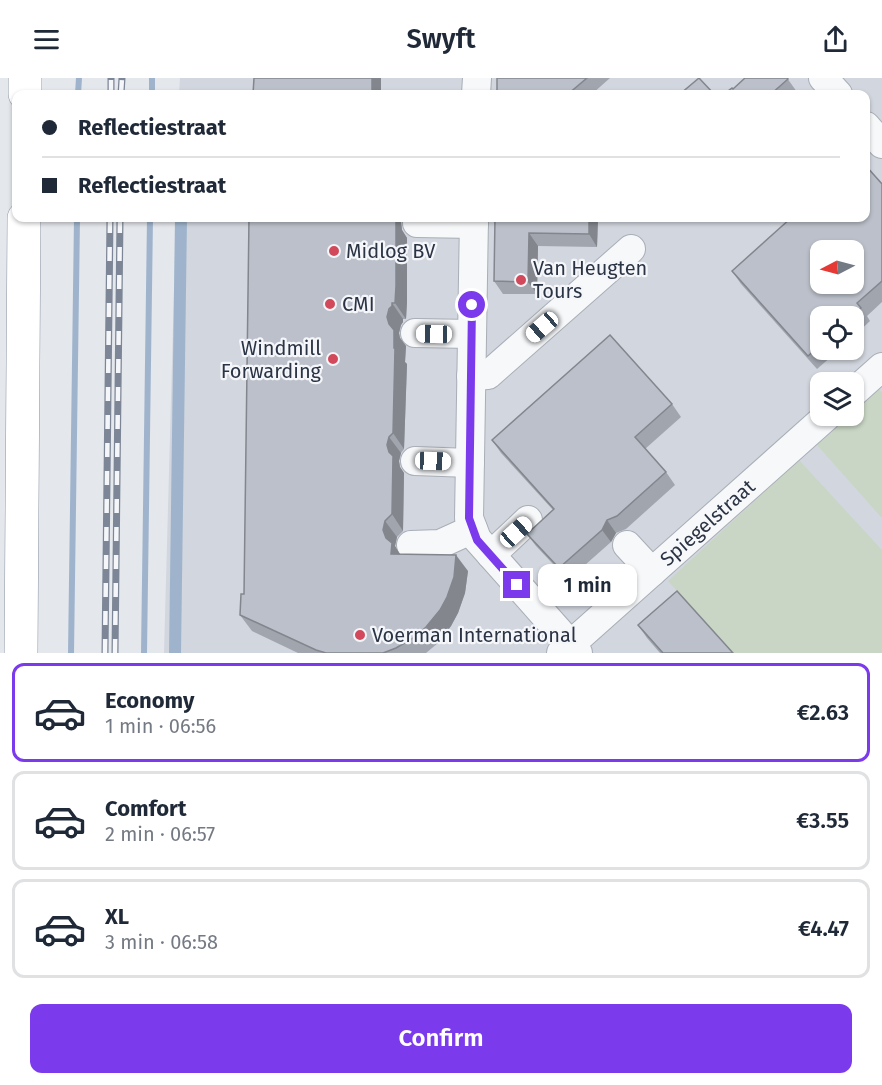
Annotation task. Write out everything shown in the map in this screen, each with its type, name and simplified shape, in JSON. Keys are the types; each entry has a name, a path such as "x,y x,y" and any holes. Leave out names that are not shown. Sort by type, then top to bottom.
{"highway":[{"path":"21,653 24,222"}],"street":[{"path":"823,78 834,90"},
{"path":"417,223 446,222"},
{"path":"474,222 469,518 477,540 570,650"},
{"path":"471,376 488,375 632,249"},
{"path":"415,333 472,334"},
{"path":"864,383 882,367"},
{"name":"Spiegelstraat","path":"570,650 652,572 816,426"},
{"path":"415,461 470,463"},
{"path":"491,555 528,520"},
{"path":"411,545 440,544 473,529"},
{"path":"627,545 652,572"}],"shaded area":[{"path":"180,78 882,78 882,653 164,653 176,222 870,222 870,90 179,90"}],"green space":[{"path":"879,389 882,393 882,518 817,445 839,426 864,426 864,403"},
{"path":"799,460 882,550 882,653 734,653 668,581"}],"water":[{"path":"175,222 187,222 181,653 169,653"}],"building":[{"path":"254,78 372,78 372,90 253,90"},
{"path":"497,78 587,78 573,90 497,90"},
{"path":"699,78 710,90 685,90"},
{"path":"745,78 788,79 776,90 729,90"},
{"path":"870,170 882,184 882,281 857,303 859,306 810,306 810,354 808,356 732,271 787,222 870,222"},
{"path":"249,222 396,222 395,303 392,303 387,317 394,330 395,348 393,433 387,445 393,456 392,514 385,521 383,530 386,538 392,543 391,554 456,555 454,577 447,597 426,627 415,637 396,648 383,653 326,653 240,615 241,594 244,594"},
{"path":"495,222 589,222 589,234 529,233 528,282 494,281"},
{"path":"610,335 672,404 635,437 666,472 617,516 607,520 602,530 559,568 527,534 554,509 492,440"},
{"path":"677,591 733,653 663,653 638,625"}],"waterway":[{"path":"78,90 79,78"},
{"path":"152,78 152,90"},
{"path":"71,653 77,222"},
{"path":"144,653 150,222"}],"railway":[{"path":"111,78 111,90"},
{"path":"121,90 122,78"},
{"path":"105,653 110,222"},
{"path":"115,653 120,222"}],"place":[{"name":"Midlog BV","path":"334,251"},
{"name":"Van Heugten Tours","path":"521,280"},
{"name":"CMI","path":"330,304"},
{"name":"Windmill Forwarding","path":"333,359"},
{"name":"Voerman International","path":"360,635"}],"route":[{"path":"472,305 469,518 477,540 517,585"}]}
